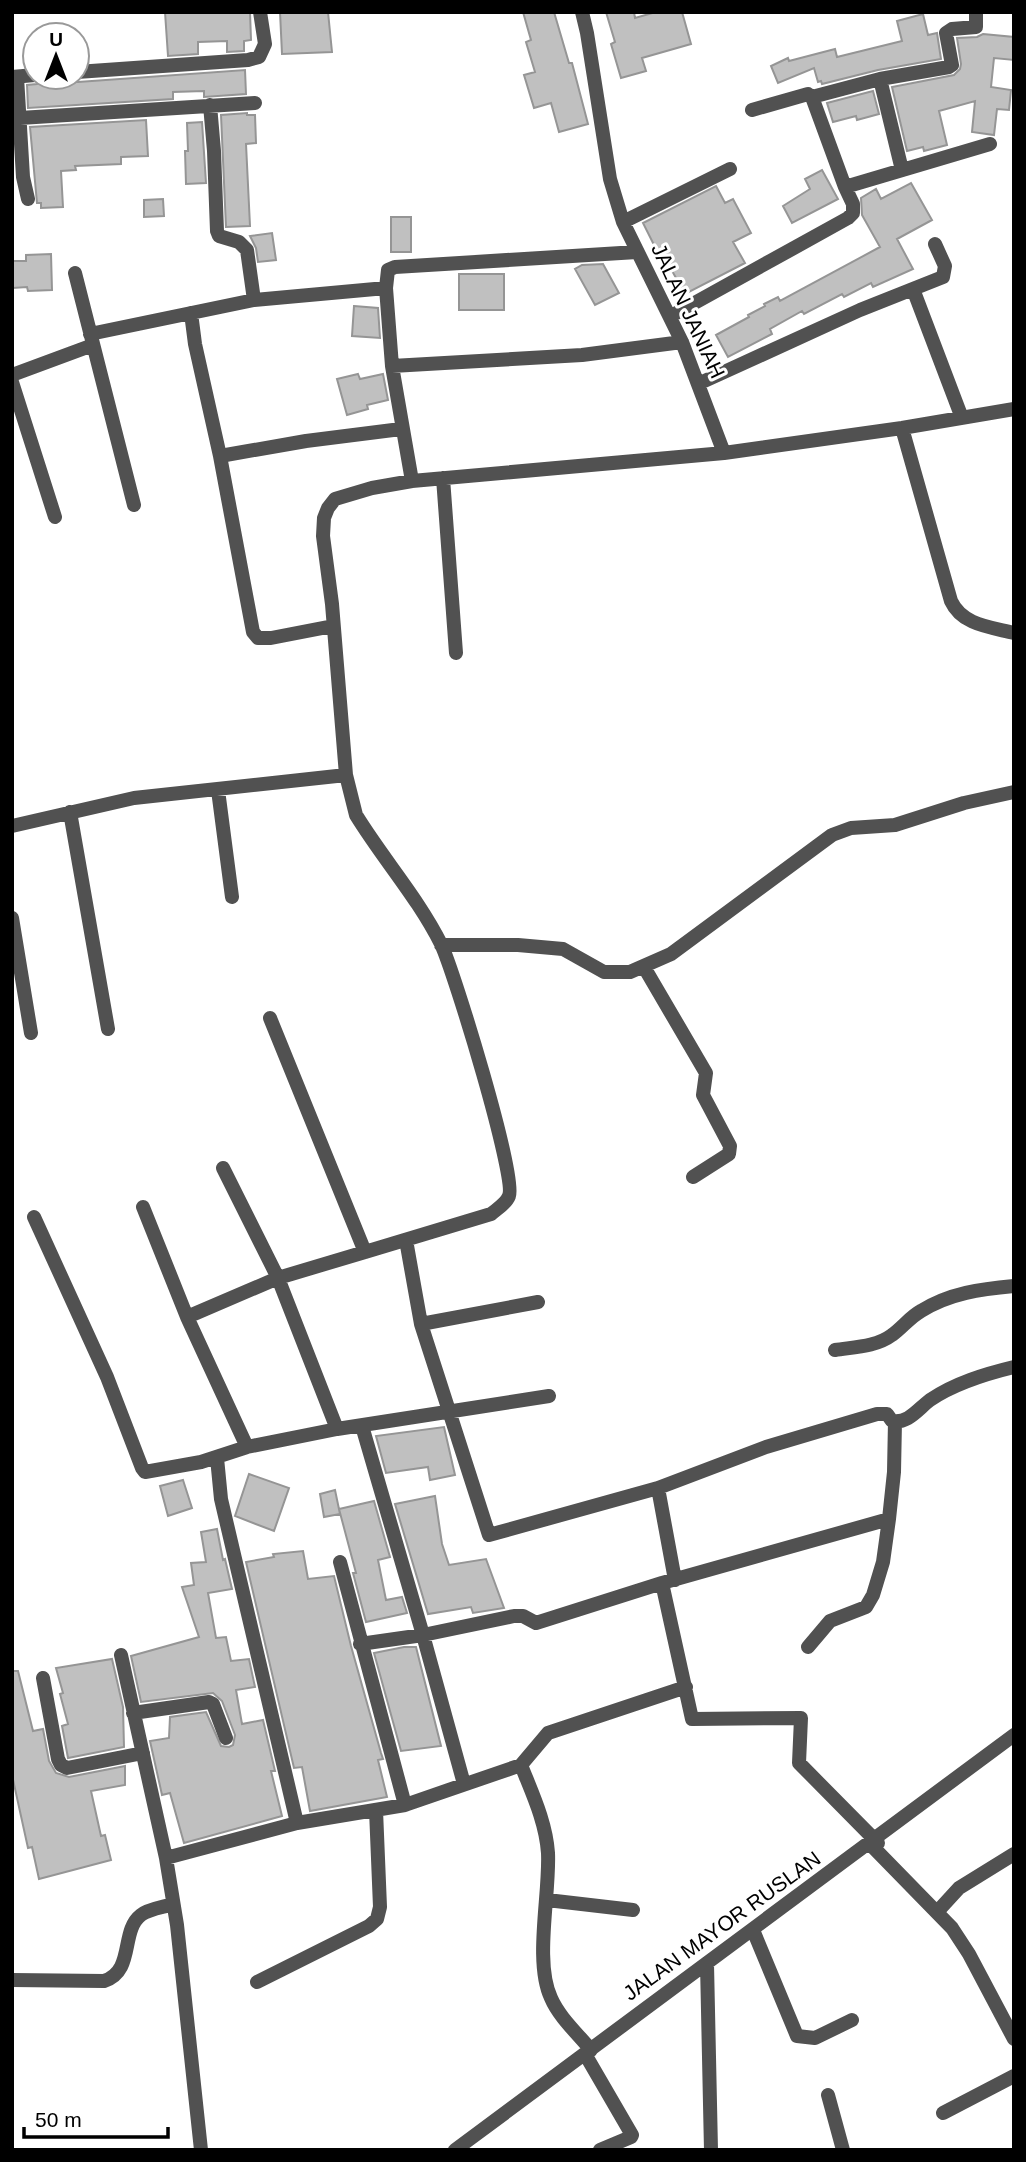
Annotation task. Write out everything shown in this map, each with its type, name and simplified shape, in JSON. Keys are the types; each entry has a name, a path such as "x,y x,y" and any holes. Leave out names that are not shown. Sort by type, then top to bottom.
{"street":[{"path":"91,71 259,57 265,44 260,12"},
{"name":"JALAN JANIAH","path":"582,12 590,46 610,178 623,222 671,316 700,383 724,453"},
{"path":"812,97 880,79 952,65 946,33 952,29 975,27 976,12"},
{"path":"15,77 20,118 17,162 28,199"},
{"path":"880,79 902,170"},
{"path":"671,316 853,214 853,204 812,97 808,94 801,95 752,110"},
{"path":"20,118 255,103"},
{"path":"210,104 217,231 219,236 239,242 247,250 254,300"},
{"path":"845,187 990,144"},
{"path":"623,222 730,169"},
{"path":"700,383 860,310 943,277 945,266 935,244"},
{"path":"412,481 392,366 386,288 388,270 395,267 637,252"},
{"path":"75,273 134,505"},
{"path":"12,375 91,339 191,313 254,300 386,288"},
{"path":"913,289 962,418"},
{"path":"191,313 253,632 258,638 271,638 333,626"},
{"path":"392,366 582,355 682,342"},
{"path":"12,382 55,517"},
{"path":"187,1317 278,1279 491,1214 509,1196 510,1188 497,1126 453,972 441,945 408,889 384,859 356,815 346,775 323,536 324,518 335,499 372,488 412,481 724,453 1014,409"},
{"path":"902,428 956,611 967,620 1014,633"},
{"path":"220,456 306,441 401,429"},
{"path":"443,478 456,653"},
{"path":"12,826 134,798 346,775"},
{"path":"218,790 232,897"},
{"path":"441,945 518,945 563,949 604,972 630,972 671,954 832,835 851,828 894,825 964,803 1014,792"},
{"path":"70,812 108,1029"},
{"path":"12,918 16,960 31,1033"},
{"path":"644,967 706,1073 704,1095 730,1146 729,1154 693,1178"},
{"path":"270,1018 365,1252"},
{"path":"223,1168 278,1279 337,1429"},
{"path":"143,1207 187,1317 247,1447"},
{"path":"34,1217 107,1377 145,1472 217,1458 247,1447 337,1429 549,1396"},
{"path":"405,1240 421,1324 489,1535 657,1488 766,1447 877,1414 887,1414 895,1421 904,1421 944,1392 987,1374 1014,1367"},
{"path":"835,1350 882,1340 919,1311 942,1300 973,1290 1014,1286"},
{"path":"421,1324 538,1302"},
{"path":"808,1647 830,1621 859,1610 869,1603 883,1562 894,1472 895,1421"},
{"path":"362,1426 464,1784"},
{"path":"217,1458 222,1499 297,1823"},
{"path":"657,1488 669,1582 692,1719 801,1718 799,1763 952,1928 969,1954 1014,2039"},
{"path":"360,1644 423,1635 514,1616 523,1616 536,1623 889,1519"},
{"path":"340,1562 405,1805"},
{"path":"121,1655 166,1858 201,2150"},
{"path":"43,1678 61,1765 67,1768 143,1753"},
{"path":"166,1858 297,1823 405,1805 521,1765 548,1733 686,1687"},
{"path":"134,1713 209,1702 216,1710 226,1738"},
{"name":"JALAN MAYOR RUSLAN","path":"455,2150 874,1843 1014,1735"},
{"path":"521,1765 541,1818 548,1849 544,1959 551,2000 588,2052 632,2134 631,2137 600,2150"},
{"path":"257,1982 369,1926 377,1919 380,1907 376,1810"},
{"path":"937,1912 959,1888 1014,1854"},
{"path":"547,1900 633,1910"},
{"path":"12,1980 104,1981 114,1978 120,1970 134,1924 141,1914 173,1904"},
{"path":"753,1930 797,2036 815,2038 852,2020"},
{"path":"707,1964 711,2150"},
{"path":"943,2113 1014,2076"},
{"path":"828,2095 843,2150"}],"building":[{"path":"165,12 250,12 251,40 244,41 244,51 227,52 227,41 198,42 198,54 168,56"},
{"path":"280,12 328,12 332,52 282,54"},
{"path":"523,12 554,12 569,63 572,63 588,124 559,132 551,103 534,108 524,75 535,72 526,42 531,40"},
{"path":"606,12 634,12 635,18 656,12 682,12 691,44 642,58 646,71 621,78 611,44 615,42"},
{"path":"923,14 928,35 937,33 941,59 878,70 822,84 821,81 818,82 814,68 778,83 771,66 788,58 789,61 835,49 837,57 902,41 897,21"},
{"path":"983,34 1014,37 1014,60 994,58 991,87 1011,90 1009,110 997,109 994,135 972,132 975,101 939,111 947,145 924,151 923,147 907,151 892,87 954,75 961,64 957,38"},
{"path":"245,70 246,94 204,97 204,91 173,92 173,99 28,108 27,91 91,91 91,81"},
{"path":"873,91 879,114 857,120 856,116 833,122 827,103"},
{"path":"221,115 255,115 256,143 246,144 250,226 226,227"},
{"path":"146,120 148,156 121,157 121,164 75,166 76,170 61,171 63,207 41,208 41,203 37,203 30,127"},
{"path":"202,122 206,183 186,184 187,123"},
{"path":"822,170 838,199 792,223 783,206 810,189 805,179"},
{"path":"911,183 932,220 897,239 913,269 873,287 871,283 844,297 842,294 804,314 802,311 770,329 772,334 728,357 716,335 749,317 748,315 765,306 764,304 778,297 780,301 880,247 862,215 861,198 876,189 881,199"},
{"path":"716,186 725,203 733,199 751,233 733,242 745,263 685,294 662,253 659,255 643,223"},
{"path":"163,199 164,216 144,217 144,200"},
{"path":"391,217 411,217 411,252 391,252"},
{"path":"272,233 276,260 258,262 256,248 250,236"},
{"path":"51,254 52,290 28,291 27,287 13,288 12,261 26,261 26,255"},
{"path":"603,264 619,293 595,305 575,269 582,265"},
{"path":"459,274 504,274 504,310 459,310"},
{"path":"354,306 378,308 380,338 352,336"},
{"path":"358,374 360,379 383,374 388,400 367,405 368,409 347,415 337,379"},
{"path":"444,1427 455,1475 430,1480 428,1467 386,1473 376,1436"},
{"path":"249,1474 289,1488 274,1531 235,1516"},
{"path":"183,1480 192,1508 168,1516 160,1486"},
{"path":"335,1490 340,1514 324,1517 320,1494"},
{"path":"435,1496 442,1544 449,1565 486,1559 504,1608 473,1613 471,1607 428,1614 395,1504"},
{"path":"374,1501 390,1557 378,1560 386,1600 402,1597 407,1613 366,1622 339,1509"},
{"path":"217,1529 232,1589 208,1593 216,1638 226,1637 231,1661 249,1659 255,1687 236,1690 242,1724 263,1720 282,1816 184,1843 170,1793 162,1795 150,1741 169,1738 170,1717 206,1712 221,1746 233,1745 235,1735 222,1701 213,1693 141,1702 131,1656 199,1637 182,1587 194,1585 191,1563 206,1562 201,1532"},
{"path":"303,1551 308,1579 334,1576 383,1759 378,1760 387,1797 310,1811 302,1767 294,1768 246,1562 274,1557 273,1554"},
{"path":"416,1647 441,1746 401,1751 374,1653"},
{"path":"112,1659 123,1707 124,1747 68,1758 62,1726 68,1724 56,1668"},
{"path":"12,1671 18,1671 33,1731 43,1729 49,1761 56,1773 69,1777 125,1766 125,1785 91,1791 101,1836 105,1835 111,1860 39,1879 32,1847 28,1848 12,1775"}]}
